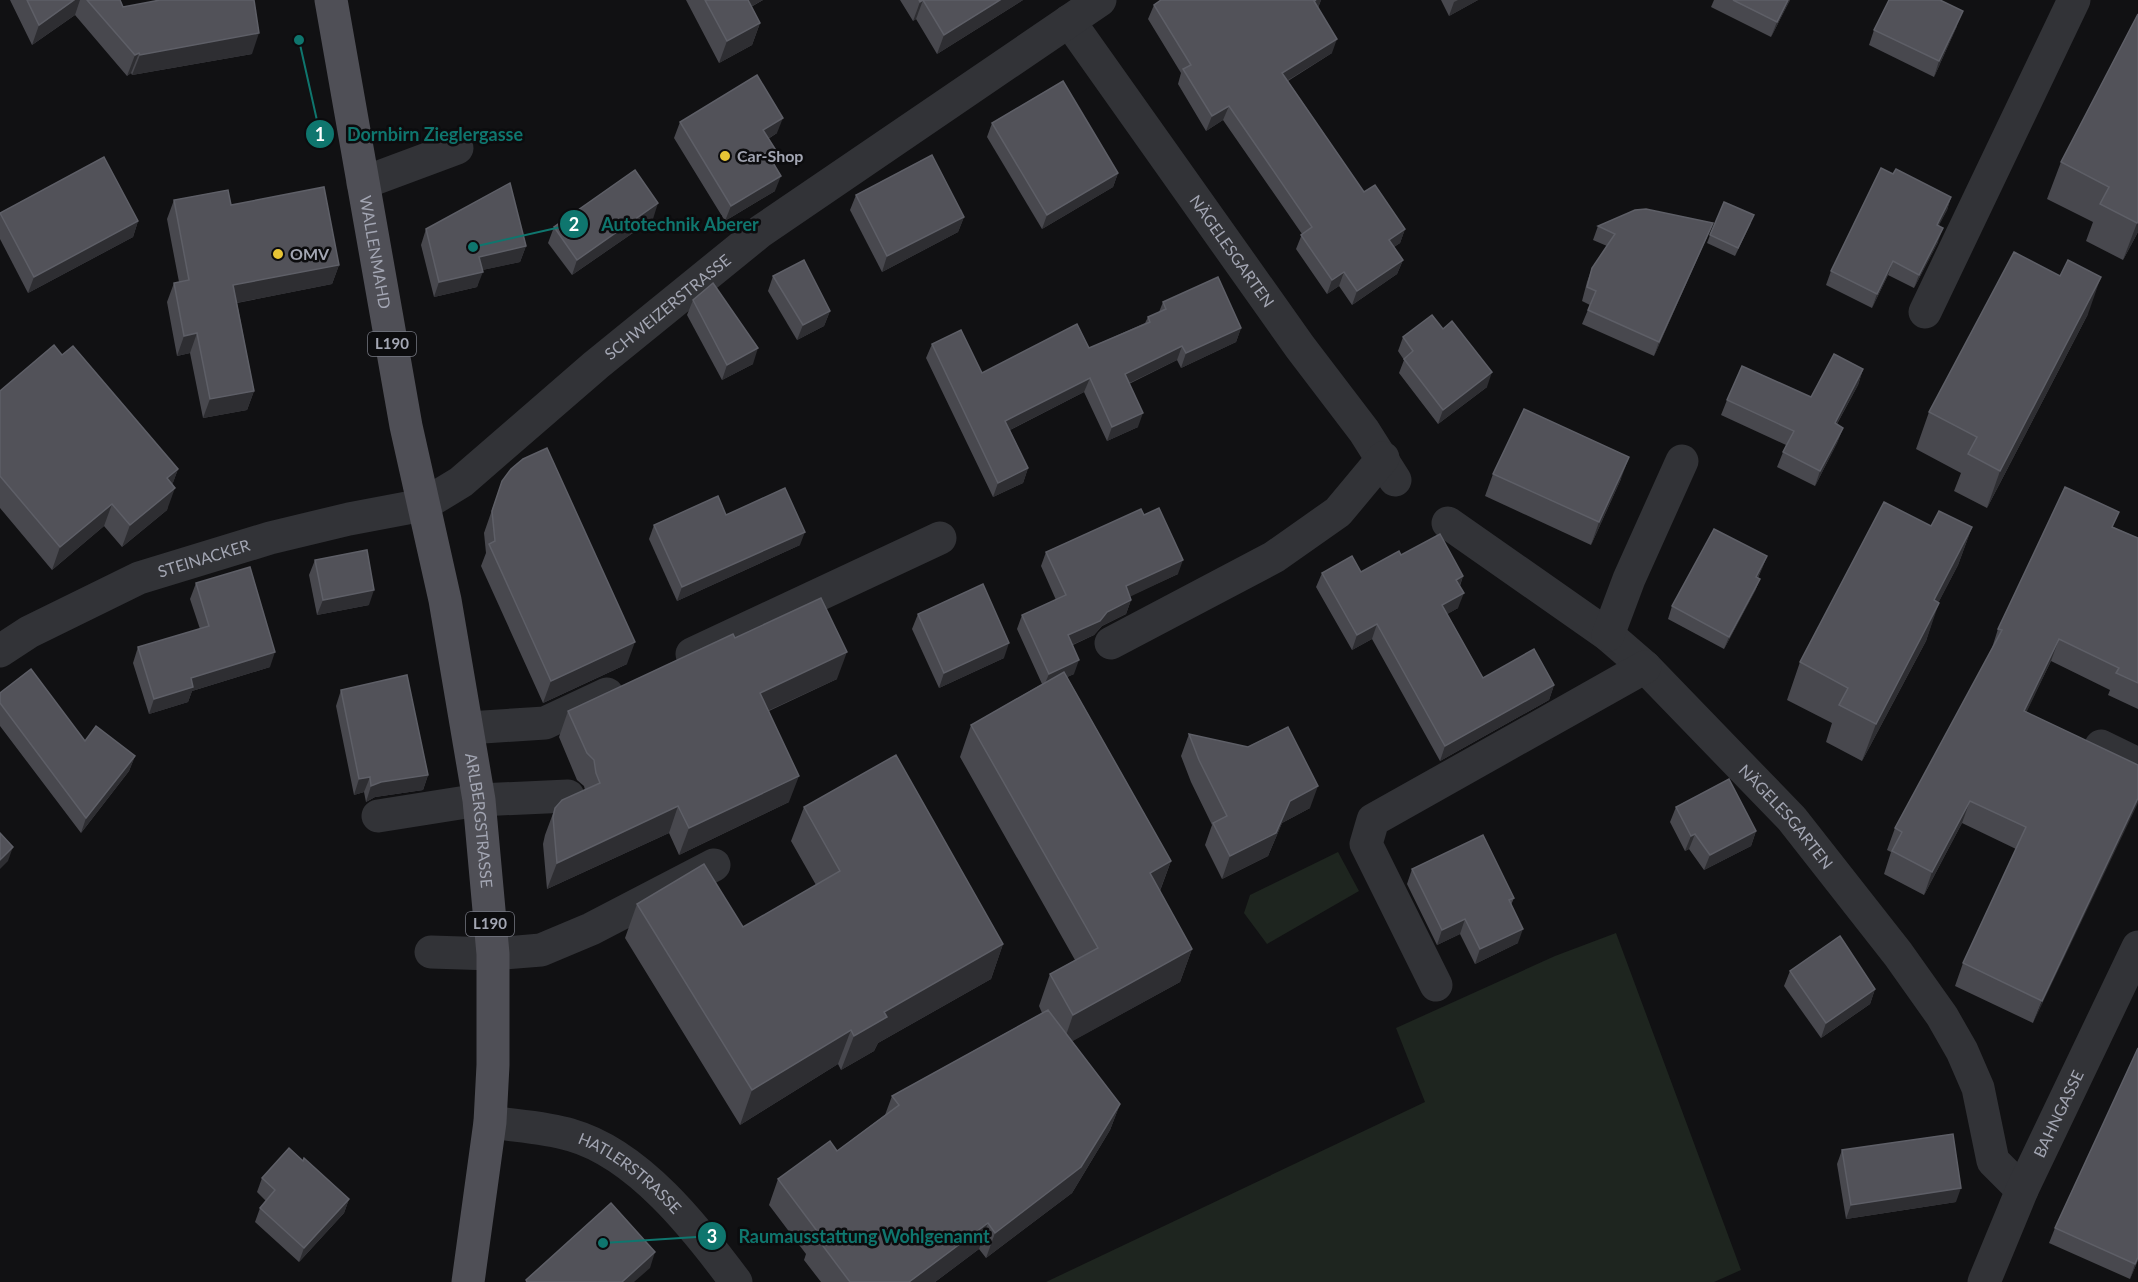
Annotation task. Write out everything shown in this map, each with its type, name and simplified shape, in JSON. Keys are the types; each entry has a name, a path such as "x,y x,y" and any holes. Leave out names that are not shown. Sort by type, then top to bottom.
{"main road":[{"name":"WALLENMAHD","path":"331,0 406,426 423,505"},
{"name":"ARLBERGSTRASSE","path":"423,505 445,600 468,728 479,800 493,954 493,1065 490,1122 468,1282"}],"street":[{"name":"SCHWEIZERSTRASSE","path":"423,505 461,482 596,365 761,231 1100,0"},
{"path":"1925,312 2074,0"},
{"name":"NÄGELESGARTEN","path":"1069,21 1389,469 1338,512 1274,557 1111,643"},
{"path":"363,183 457,148"},
{"path":"1608,635 1629,579 1682,460"},
{"name":"STEINACKER","path":"0,651 29,632 139,578 247,544 423,505"},
{"name":"NÄGELESGARTEN","path":"1448,523 1608,635 1645,667 1792,819 1898,954 1942,1016 1962,1051 1978,1088 1993,1161 2022,1190"},
{"path":"662,668 940,538"},
{"path":"1436,984 1366,844 1373,820 1645,667"},
{"path":"468,728 545,723 630,683"},
{"path":"2101,746 2138,764"},
{"path":"378,816 479,800 568,796"},
{"path":"431,952 493,954 541,950 591,929 714,865"},
{"name":"BAHNGASSE","path":"1984,1282 2022,1190 2138,947"},
{"name":"HATLERSTRASSE","path":"490,1122 572,1135 610,1151 666,1196 736,1282"}],"shaded area":[{"path":"1338,852 1359,891 1267,944 1244,913 1250,895"},
{"path":"1616,933 1741,1270 1714,1282 1046,1282 1425,1102 1396,1028 1555,956"}],"building":[{"path":"27,0 74,0 39,25"},
{"path":"87,0 120,0 123,7 160,0 254,0 259,33 135,55"},
{"path":"705,0 748,0 760,23 727,41"},
{"path":"923,0 1000,0 944,35"},
{"path":"1161,0 1316,0 1314,1 1337,39 1282,73 1364,192 1375,185 1405,229 1389,240 1403,260 1357,291 1344,272 1332,280 1301,235 1312,227 1229,106 1212,116 1183,69 1191,65 1154,5"},
{"path":"1733,0 1788,0 1777,22"},
{"path":"1889,0 1940,0 1963,11 1939,61 1874,30"},
{"path":"2138,14 2137,223 2100,204 2109,187 2061,162"},
{"name":"Car-Shop","path":"757,75 783,118 763,130 777,152 769,156 781,176 731,206 680,122"},
{"path":"1063,81 1118,173 1047,215 992,123"},
{"path":"932,155 964,217 887,256 856,195"},
{"path":"104,157 138,221 34,277 0,213"},
{"path":"1881,168 1893,174 1896,169 1951,197 1937,225 1943,228 1919,275 1893,261 1877,294 1831,271"},
{"path":"635,170 658,203 577,260 554,227"},
{"path":"510,183 526,246 479,257 483,272 439,282 426,229"},
{"path":"324,187 339,265 233,285 254,391 210,399 197,333 184,336 174,283 189,280 174,200 228,190 231,205"},
{"path":"1724,202 1754,215 1738,248 1710,235"},
{"path":"1646,209 1713,223 1659,342 1588,310 1596,291 1587,287 1592,268 1615,234 1598,226 1635,210"},
{"path":"2014,252 2060,276 2068,260 2101,277 2000,471 1968,454 1977,437 1929,412"},
{"path":"804,260 830,311 803,325 773,276"},
{"path":"1218,277 1241,328 1186,353 1182,346 1125,374 1143,413 1112,427 1090,378 1005,421 1028,468 998,483 932,344 961,330 982,373 1077,324 1089,348 1150,322 1148,317 1166,309 1163,302"},
{"path":"713,283 758,348 727,365 693,300"},
{"path":"1432,315 1443,329 1452,321 1492,372 1443,410 1404,359 1413,351 1403,337"},
{"path":"54,345 62,355 73,346 178,469 167,478 175,488 130,525 112,504 60,547 0,476 0,391"},
{"path":"1834,354 1863,369 1835,423 1843,428 1820,471 1783,452 1794,431 1727,400 1742,366 1811,397"},
{"path":"1524,409 1629,457 1599,522 1493,474"},
{"path":"547,448 635,642 551,681 489,544 495,541 492,511 502,481 523,459"},
{"path":"2065,487 2119,512 2112,527 2138,538 2138,683 2116,673 2119,668 2059,639 2024,711 2138,765 2138,798 2042,1001 1963,963 2026,827 1970,801 1932,872 1892,851 1902,832 1895,828 2002,630 1998,629"},
{"path":"785,488 805,532 682,587 654,525 718,496 726,515"},
{"path":"1884,502 1931,526 1939,511 1972,527 1934,600 1939,603 1876,724 1839,705 1848,688 1800,662"},
{"path":"1159,508 1183,560 1126,586 1131,600 1107,612 1100,621 1068,635 1079,660 1049,674 1022,615 1066,595 1046,552 1141,509 1144,515"},
{"path":"1714,529 1767,556 1756,577 1760,579 1729,637 1672,606"},
{"path":"1440,534 1463,576 1456,580 1464,593 1442,605 1483,678 1534,649 1554,685 1445,746 1377,624 1357,635 1322,573 1352,556 1361,572 1399,551 1401,555"},
{"path":"367,550 374,590 323,600 315,560"},
{"path":"250,567 275,652 191,678 193,687 154,699 138,647 209,626 196,583"},
{"path":"983,584 1009,643 944,673 918,614"},
{"path":"821,598 847,652 760,693 799,776 689,828 678,806 557,863 553,817 555,808 562,800 600,783 594,760 587,753 568,711 733,634 735,638"},
{"path":"31,669 85,741 96,726 135,756 86,818 0,703 0,693"},
{"path":"1064,672 1171,861 1150,873 1192,949 1073,1015 1050,974 1098,948 971,725"},
{"path":"407,675 428,775 381,782 371,786 370,777 359,779 341,690"},
{"path":"1288,727 1318,786 1290,801 1276,833 1230,856 1213,823 1227,816 1199,760 1189,734 1248,747"},
{"path":"896,755 1003,944 884,1012 887,1017 854,1036 851,1030 752,1090 637,904 704,864 743,927 840,871 804,807"},
{"path":"1729,779 1756,831 1710,855 1695,834 1691,836 1676,807"},
{"path":"0,833 13,847 0,860"},
{"path":"1483,835 1514,898 1509,900 1523,929 1480,949 1465,919 1442,930 1412,869"},
{"path":"1840,936 1875,989 1826,1023 1790,971"},
{"path":"1048,1010 1120,1104 1081,1167 995,1233 988,1223 909,1282 850,1282 814,1234 817,1231 778,1179 830,1141 837,1151 899,1105 892,1096"},
{"path":"2138,1048 2138,1257 2135,1264 2055,1228"},
{"path":"1953,1134 1961,1188 1851,1205 1842,1150"},
{"path":"289,1148 303,1161 304,1158 349,1199 304,1248 260,1208 275,1190 262,1178"},
{"path":"611,1203 655,1252 622,1282 527,1282 526,1280"}],"place":[{"name":"Dornbirn Zieglergasse","path":"299,40"},
{"name":"Car-Shop","path":"725,156"},
{"name":"Autotechnik Aberer","path":"473,247"},
{"name":"OMV","path":"278,254"},
{"name":"Raumausstattung Wohlgenannt","path":"603,1243"}]}
